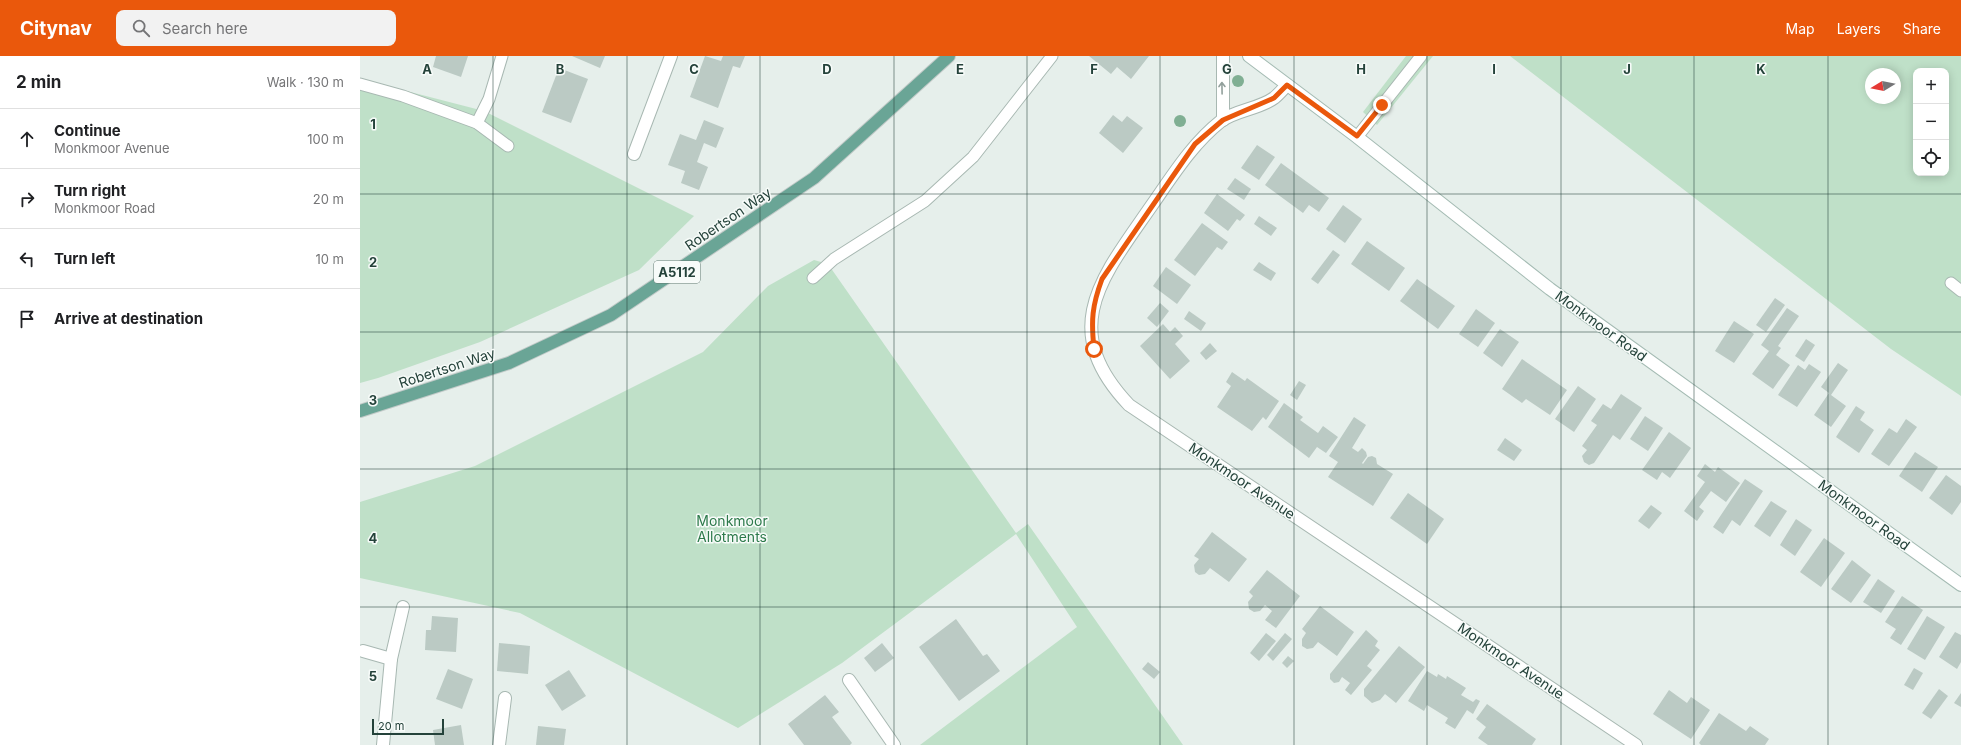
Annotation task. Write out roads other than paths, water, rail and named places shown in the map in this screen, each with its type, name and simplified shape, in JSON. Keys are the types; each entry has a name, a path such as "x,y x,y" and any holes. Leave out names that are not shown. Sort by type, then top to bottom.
{"main road":[{"name":"Robertson Way","path":"360,411 509,363 611,315 814,178 949,56"}],"street":[{"path":"634,154 671,56"},
{"path":"1222,56 1223,120"},
{"name":"Monkmoor Road","path":"1249,56 1357,136 1550,289 1961,585"},
{"name":"Monkmoor Avenue","path":"1287,85 1274,98 1223,120 1195,144 1102,279 1094,300 1093,334 1094,349 1102,370 1113,388 1136,410 1636,745"},
{"path":"383,745 392,659 403,607"},
{"path":"363,651 392,659"},
{"path":"849,680 894,745"},
{"path":"499,745 505,698"}],"lane":[{"path":"477,123 489,99 502,56"},
{"path":"813,278 834,258 925,201 973,157 1052,56"},
{"path":"1357,136 1421,56"},
{"path":"360,84 402,96 477,123 508,146"},
{"path":"1951,284 1961,291"}],"park label":[{"name":"Monkmoor Allotments","path":"732,530"}]}
